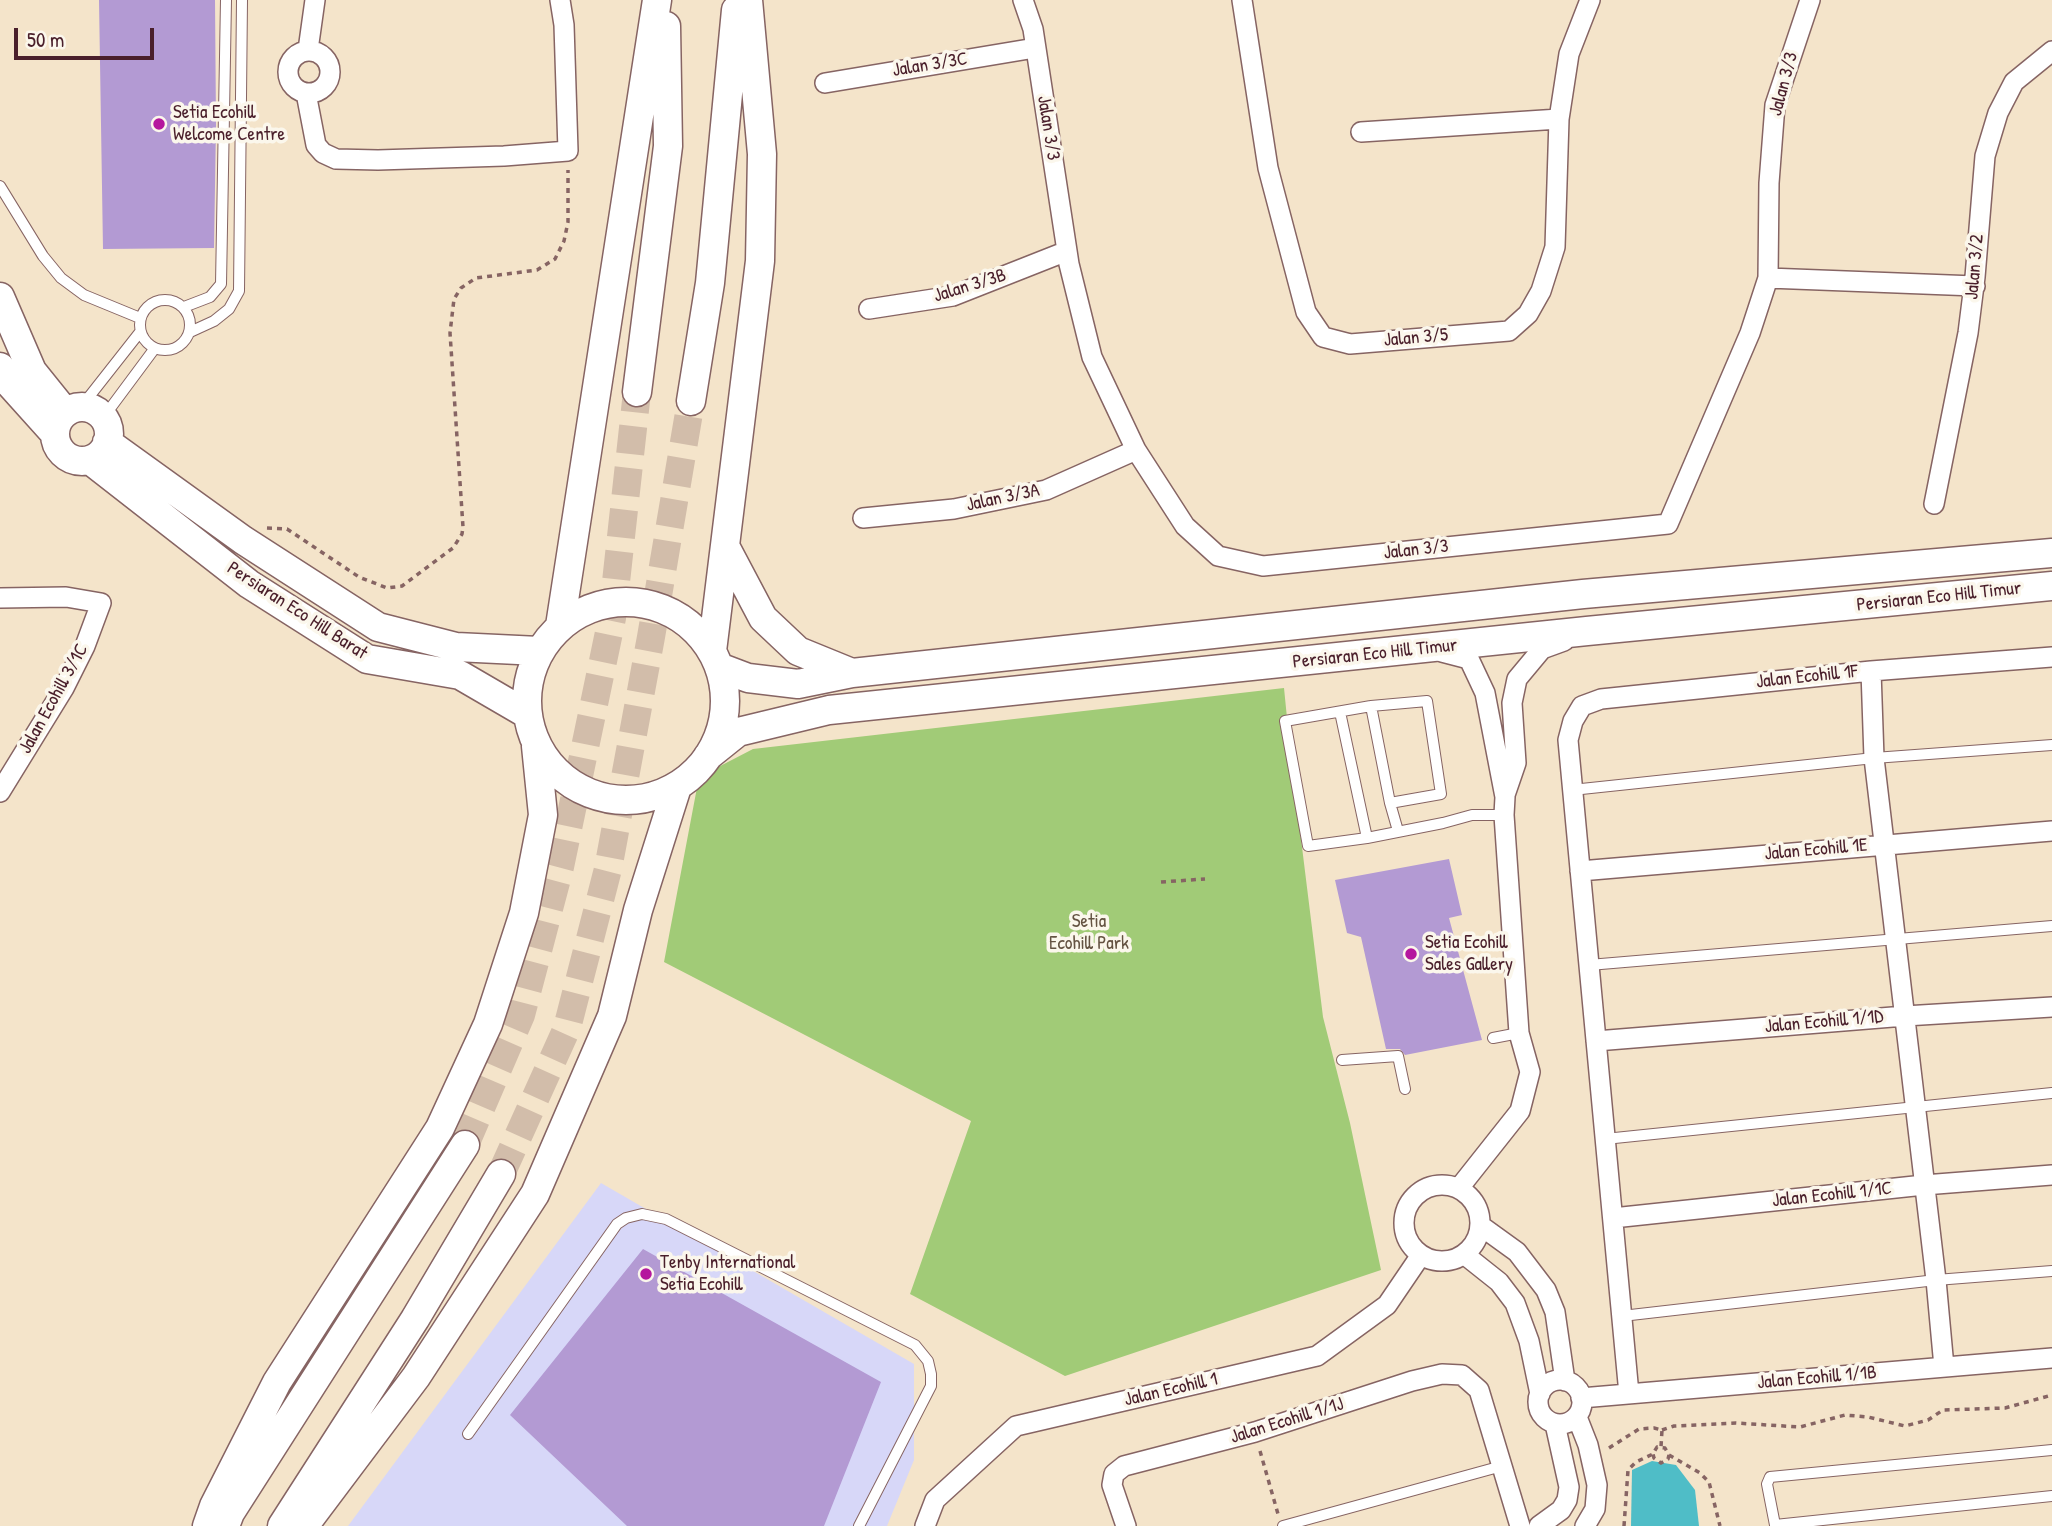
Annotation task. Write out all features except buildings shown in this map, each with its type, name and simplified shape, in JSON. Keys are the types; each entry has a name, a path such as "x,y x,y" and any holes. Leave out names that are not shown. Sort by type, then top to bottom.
{"street":[{"path":"308,50 315,0"},
{"path":"306,93 316,145 323,153 336,159 490,157 568,151 564,25 560,0"},
{"path":"560,626 657,0"},
{"path":"637,393 668,146 666,0"},
{"path":"691,401 709,283 737,0"},
{"path":"715,659 760,261 762,154 748,0"},
{"name":"Jalan 3/3","path":"1023,0 1033,29 1067,251 1092,357 1136,450 1185,526 1218,556 1263,566 1668,524 1751,333 1768,278 1769,183 1775,105 1810,0"},
{"name":"Jalan 3/5","path":"1242,0 1268,168 1306,312 1323,337 1350,344 1509,331 1528,314 1541,291 1555,247 1559,119 1569,54 1590,0"},
{"name":"Jalan 3/3C","path":"825,83 1035,48"},
{"path":"308,50 325,57 331,70 326,85 314,93 306,93 293,86 287,73 291,59 308,50"},
{"name":"Jalan 3/2","path":"1934,504 1968,333 1975,286 1986,156 1998,113 2014,82 2052,51"},
{"path":"1361,132 1559,119"},
{"name":"Jalan 3/3B","path":"869,309 953,296 1067,251"},
{"path":"1768,278 1975,286"},
{"name":"Persiaran Eco Hill Barat","path":"0,297 32,371 84,429 249,584 367,659 460,676 527,714"},
{"name":"Persiaran Eco Hill Barat","path":"0,367 11,385 84,429 243,540 378,627 456,647 539,651"},
{"name":"Jalan 3/3A","path":"863,518 954,509 1046,490 1136,450"},
{"path":"726,548 763,618 798,651 852,673"},
{"name":"Persiaran Eco Hill Timur","path":"715,659 748,678 798,684 852,673 1583,594 2052,553"},
{"name":"Persiaran Eco Hill Timur","path":"708,756 738,732 829,710 1587,631 2052,586"},
{"name":"Jalan Ecohill 3/1C","path":"0,597 66,597 101,603 85,646 64,688 0,792"},
{"path":"207,1526 214,1506 277,1382 440,1128 488,1024 524,913 543,815 536,746 527,714 528,682 539,651 560,626 590,608 623,602 650,604 675,614 696,631 715,659 722,677 726,704 720,732 708,756 697,770 677,787 634,800 608,798 583,790 556,772 536,746"},
{"path":"1504,806 1516,763 1512,703 1517,679 1542,649 1587,631"},
{"path":"1423,650 1452,653 1469,659 1485,692 1504,806 1519,1033 1530,1072 1520,1111 1459,1188"},
{"name":"Jalan Ecohill 1F","path":"1572,790 1568,740 1573,721 1582,706 1601,699 1871,671 2052,657"},
{"path":"1871,671 1874,758 1944,1367"},
{"path":"304,1526 416,1377 535,1194 612,1016 638,910 677,787"},
{"path":"1572,790 1629,1394"},
{"name":"Jalan Ecohill 1E","path":"1580,871 2052,831"},
{"name":"Jalan Ecohill 1/1D","path":"1596,1041 2052,1007"},
{"path":"225,1526 230,1513 465,1145"},
{"path":"282,1526 415,1319 501,1174"},
{"name":"Jalan Ecohill 1/1C","path":"1613,1218 1924,1185 2052,1175"},
{"path":"1436,1185 1459,1188 1476,1203 1481,1226 1479,1237 1465,1255 1443,1262 1421,1255 1412,1248 1404,1227 1408,1204 1425,1189 1436,1185"},
{"path":"1481,1226 1517,1252 1546,1290 1555,1312 1565,1381"},
{"name":"Jalan Ecohill 1","path":"925,1526 936,1500 1016,1426 1317,1356 1387,1305 1421,1255"},
{"path":"1465,1255 1499,1282 1515,1303 1529,1341 1540,1394"},
{"name":"Jalan Ecohill 1/1B","path":"1581,1398 2052,1358"},
{"name":"Jalan Ecohill 1/1J","path":"1126,1526 1112,1485 1114,1474 1124,1466 1255,1432 1412,1381 1442,1374 1462,1376 1479,1390 1502,1466"},
{"path":"1565,1381 1578,1389 1581,1398 1577,1417 1568,1423 1555,1424 1542,1415 1538,1401 1540,1394 1550,1383 1565,1381"},
{"path":"1577,1417 1588,1445 1597,1485 1595,1509 1585,1526"},
{"path":"1539,1526 1561,1510 1567,1500 1569,1486 1555,1424"},
{"path":"1502,1466 1520,1526"}],"lane":[{"path":"184,307 210,296 221,284 226,0"},
{"path":"190,332 214,321 229,309 239,291 242,0"},
{"path":"0,186 61,278 84,295 140,318"},
{"path":"162,299 178,302 189,315 190,332 186,340 172,349 155,348 143,339 140,318 148,305 162,299"},
{"path":"84,429 140,332"},
{"path":"84,429 155,348"},
{"path":"1390,803 1441,794 1427,701 1371,706 1285,721 1308,846 1443,823 1504,806"},
{"path":"1371,706 1398,831"},
{"path":"1340,712 1367,838"},
{"path":"1572,790 1874,758 2052,746"},
{"path":"1588,965 2052,926"},
{"path":"1493,1038 1519,1033"},
{"path":"1342,1060 1398,1056 1405,1089"},
{"path":"1605,1139 2052,1093"},
{"path":"468,1434 617,1224 626,1218 642,1214 666,1219 915,1345 928,1361 931,1386 859,1526"},
{"path":"1622,1316 1936,1280 2052,1271"},
{"path":"2052,1450 1770,1477 1767,1484 1775,1525 2052,1496"},
{"path":"1282,1526 1502,1466"}],"path":[{"path":"243,540 268,527 287,529 359,577 387,588 402,586 453,548 462,534 463,527 450,333 454,299 461,288 476,278 537,270 555,259 564,241 568,222 568,151"},
{"path":"1160,882 1205,878"},
{"path":"1600,1447 1609,1448 1639,1429 1661,1430 1674,1426 1736,1423 1800,1427 1845,1415 1868,1417 1905,1426 1928,1420 1943,1410 2005,1408 2052,1395"},
{"path":"1661,1430 1661,1447"},
{"path":"1255,1432 1282,1526"},
{"path":"1624,1526 1628,1470 1636,1462 1653,1454 1657,1447 1668,1450 1669,1455 1700,1473 1709,1482 1720,1526"},
{"path":"1653,1454 1661,1463 1668,1459 1669,1455"}],"shaded area":[{"name":"Tenby International Setia Ecohill","path":"601,1183 914,1364 914,1460 887,1526 348,1526"}],"green space":[{"name":"Setia Ecohill Park","path":"1284,688 1323,1017 1350,1123 1381,1270 1065,1376 910,1294 971,1121 664,962 699,777 753,749"}],"water":[{"path":"1652,1461 1676,1465 1695,1490 1699,1526 1631,1526 1632,1470"}],"tunnel":[{"path":"465,1145 521,1015 560,867 612,618 637,392"},
{"path":"501,1174 567,1028 608,869 691,401"}],"place":[{"name":"Setia Ecohill Welcome Centre","path":"159,124"},
{"name":"Setia Ecohill Sales Gallery","path":"1411,954"},
{"name":"Tenby International Setia Ecohill","path":"646,1274"}]}
